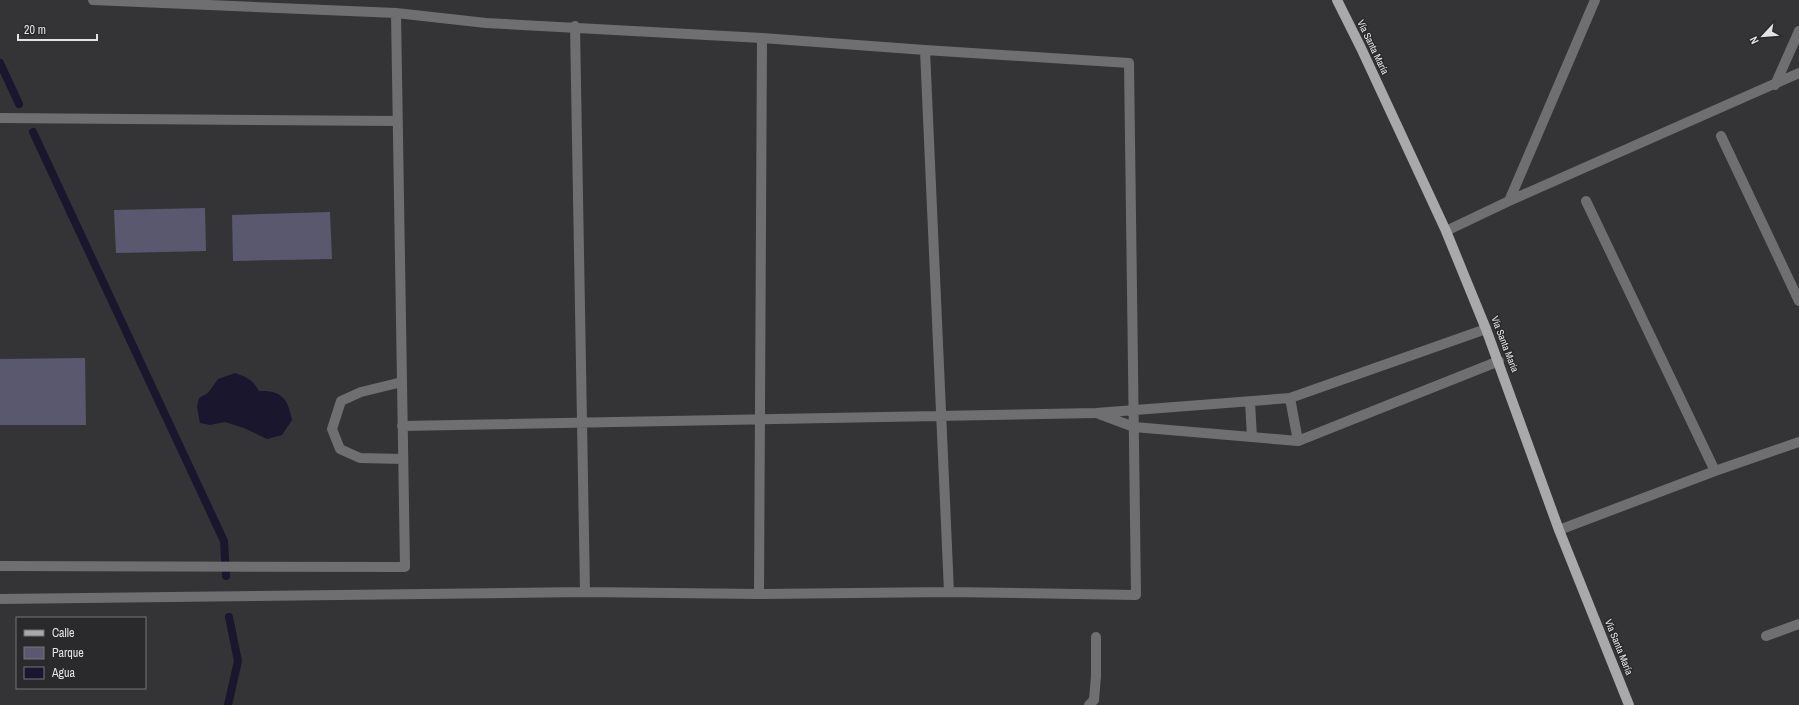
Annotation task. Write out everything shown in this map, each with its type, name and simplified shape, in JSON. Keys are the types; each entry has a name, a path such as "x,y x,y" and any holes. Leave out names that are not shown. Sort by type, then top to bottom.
{"main road":[{"name":"Vía Santa María","path":"1336,0 1361,48 1446,231 1499,361 1559,530 1629,705"}],"street":[{"path":"0,599 585,592 759,594 949,592 1136,595 1129,63 575,26 486,23 396,13 93,0"},
{"path":"1509,201 1595,0"},
{"path":"0,566 405,567 396,13"},
{"path":"575,26 585,592"},
{"path":"1775,85 1799,31"},
{"path":"759,594 762,38"},
{"path":"925,50 949,592"},
{"path":"1446,231 1509,201 1799,74"},
{"path":"0,118 398,121"},
{"path":"1721,136 1799,301"},
{"path":"1586,202 1715,471"},
{"path":"402,426 1096,413 1250,402 1290,398 1486,329"},
{"path":"1096,413 1134,427 1298,441 1499,361"},
{"path":"402,382 361,392 341,401 332,429 340,449 360,458 403,459"},
{"path":"1290,398 1298,441"},
{"path":"1250,402 1252,437"},
{"path":"1559,530 1715,471 1799,442"},
{"path":"1766,636 1799,624"},
{"path":"1089,705 1094,700 1096,676 1096,637"}],"green space":[{"path":"205,208 206,251 116,253 114,210"},
{"path":"330,212 332,259 233,261 232,215"},
{"path":"85,358 86,425 0,425 0,359"}],"water":[{"path":"235,373 249,379 259,391 273,392 283,397 288,406 292,420 282,435 267,439 244,428 225,422 210,425 200,423 197,407 199,398 208,393 218,379"}],"waterway":[{"path":"0,63 19,104"},
{"path":"33,132 224,541 226,576"},
{"path":"228,705 238,661 229,617"}]}
